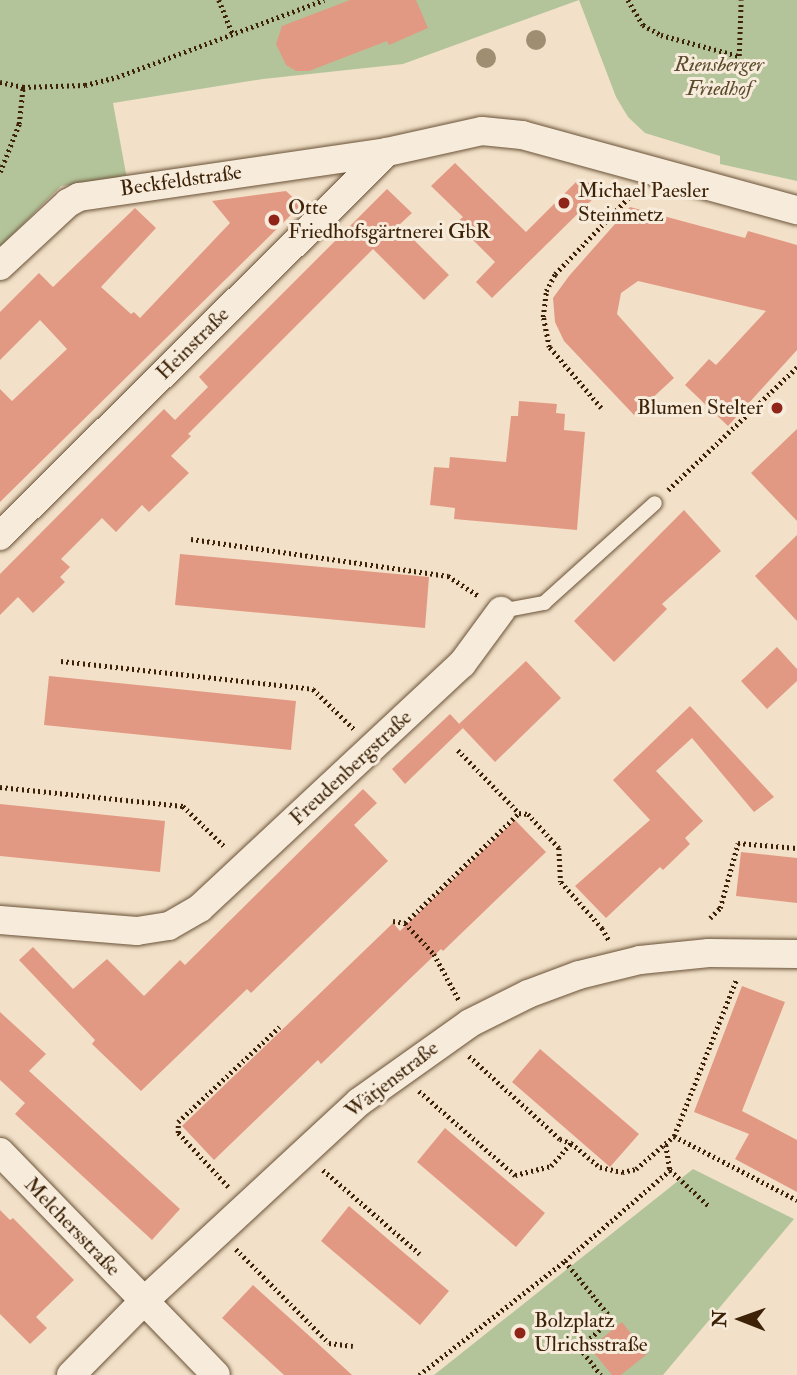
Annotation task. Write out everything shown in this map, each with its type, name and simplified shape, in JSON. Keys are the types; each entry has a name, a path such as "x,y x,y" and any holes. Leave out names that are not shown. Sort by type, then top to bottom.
{"street":[{"name":"Beckfeldstraße","path":"0,266 68,203 79,197 387,152 482,131 522,135 797,210"},
{"name":"Heinstraße","path":"0,536 387,152"},
{"name":"Freudenbergstraße","path":"0,920 137,931 169,926 200,908 462,664 501,611"},
{"name":"Wätjenstraße","path":"71,1375 144,1301 359,1102 459,1030 528,994 579,975 621,965 696,954 797,954"},
{"name":"Melchersstraße","path":"0,1152 216,1375"}],"lane":[{"path":"501,611 544,603 655,503"}],"path":[{"path":"219,0 233,35"},
{"path":"0,82 23,87 85,85 117,77 324,0"},
{"path":"628,0 643,24 661,35 739,56 741,0"},
{"path":"0,172 19,124 23,87"},
{"path":"601,408 549,348 543,317 545,290 555,274 653,172"},
{"path":"655,503 797,367"},
{"path":"191,539 448,576 501,611"},
{"path":"61,661 313,689 373,748"},
{"path":"458,750 519,813 528,814 559,848 561,882 602,928 621,965"},
{"path":"0,787 183,806 244,867"},
{"path":"405,923 519,813"},
{"path":"710,918 720,908 738,843 797,848"},
{"path":"393,920 405,923 434,954 459,1030 560,1139 570,1143 600,1167 622,1172 636,1169 674,1136 744,952"},
{"path":"247,1206 178,1133 178,1122 279,1027"},
{"path":"397,1073 452,1117 515,1175 551,1166 570,1143"},
{"path":"674,1136 797,1200"},
{"path":"666,1145 670,1170 709,1206"},
{"path":"304,1153 420,1254"},
{"path":"419,1375 565,1261 670,1170"},
{"path":"219,1232 329,1343 353,1346"},
{"path":"565,1261 612,1320 580,1348 601,1375"}],"green space":[{"name":"Riensberger Friedhof","path":"0,0 579,0 403,64 263,79 113,103 127,179 61,186 0,247"},
{"path":"579,0 797,0 797,181 720,164 720,156 645,133 628,117 616,97"},
{"path":"693,1169 794,1219 663,1375 434,1375"}],"building":[{"path":"350,0 416,0 428,28 389,45 387,41 309,71 296,71 286,65 276,44 282,26"},
{"path":"455,163 526,232 578,180 605,187 492,298 476,282 495,262 456,223 463,217 431,186"},
{"path":"387,189 412,213 399,225 449,275 424,300 373,249 188,434 191,436 171,456 189,473 149,512 142,505 116,532 102,518 61,559 70,567 60,577 65,582 33,613 18,597 0,615 0,574 164,409 175,420 208,387 199,377"},
{"path":"286,191 301,205 0,502 0,389 12,401 67,349 40,320 0,360 0,312 39,273 53,287 135,208 156,228 101,287 131,314 134,312 140,318 230,223 212,201"},
{"path":"630,207 745,238 748,231 797,245 797,350 728,426 685,385 709,359 716,365 766,311 638,281 621,293 617,314 674,378 634,415 564,341 555,322 553,298"},
{"path":"519,401 557,404 556,413 565,414 564,430 585,432 577,530 454,519 455,508 430,505 434,467 449,468 450,457 506,462 511,416 518,416"},
{"path":"797,429 797,521 751,473"},
{"path":"684,510 721,551 662,604 667,609 614,662 574,621"},
{"path":"797,535 797,621 755,576"},
{"path":"180,554 429,577 425,628 175,605"},
{"path":"777,647 797,669 797,681 767,709 741,681"},
{"path":"526,661 561,698 495,762 459,724"},
{"path":"49,676 296,701 291,750 44,725"},
{"path":"690,706 774,797 754,812 692,738 656,771 703,821 685,838 690,844 663,870 660,867 606,918 575,886 650,820 613,780"},
{"path":"450,714 463,728 405,784 392,769"},
{"path":"363,789 377,803 354,825 388,861 251,993 247,989 141,1091 92,1044 95,1040 19,960 33,947 73,989 107,959 144,996 180,960 185,965"},
{"path":"0,804 165,821 160,872 0,856"},
{"path":"515,820 546,852 321,1064 318,1060 214,1160 182,1126 393,923 400,931"},
{"path":"741,852 797,858 797,903 736,896"},
{"path":"742,986 785,1002 742,1111 797,1140 797,1192 735,1159 749,1134 694,1112"},
{"path":"0,1012 46,1054 29,1071 180,1209 152,1240 15,1114 25,1103 0,1080"},
{"path":"540,1049 639,1134 610,1167 512,1082"},
{"path":"445,1128 545,1213 516,1247 417,1162"},
{"path":"349,1206 449,1291 420,1325 321,1241"},
{"path":"0,1210 10,1220 13,1218 74,1280 36,1317 47,1328 30,1344 0,1314"},
{"path":"253,1285 352,1375 284,1375 222,1318"},
{"path":"622,1322 647,1354 621,1375 612,1375 590,1348"}],"place":[{"name":"Michael Paesler Steinmetz","path":"564,203"},
{"name":"Otte Friedhofsgärtnerei GbR","path":"274,220"},
{"name":"Blumen Stelter","path":"777,408"},
{"name":"Bolzplatz Ulrichsstraße","path":"520,1333"}]}
